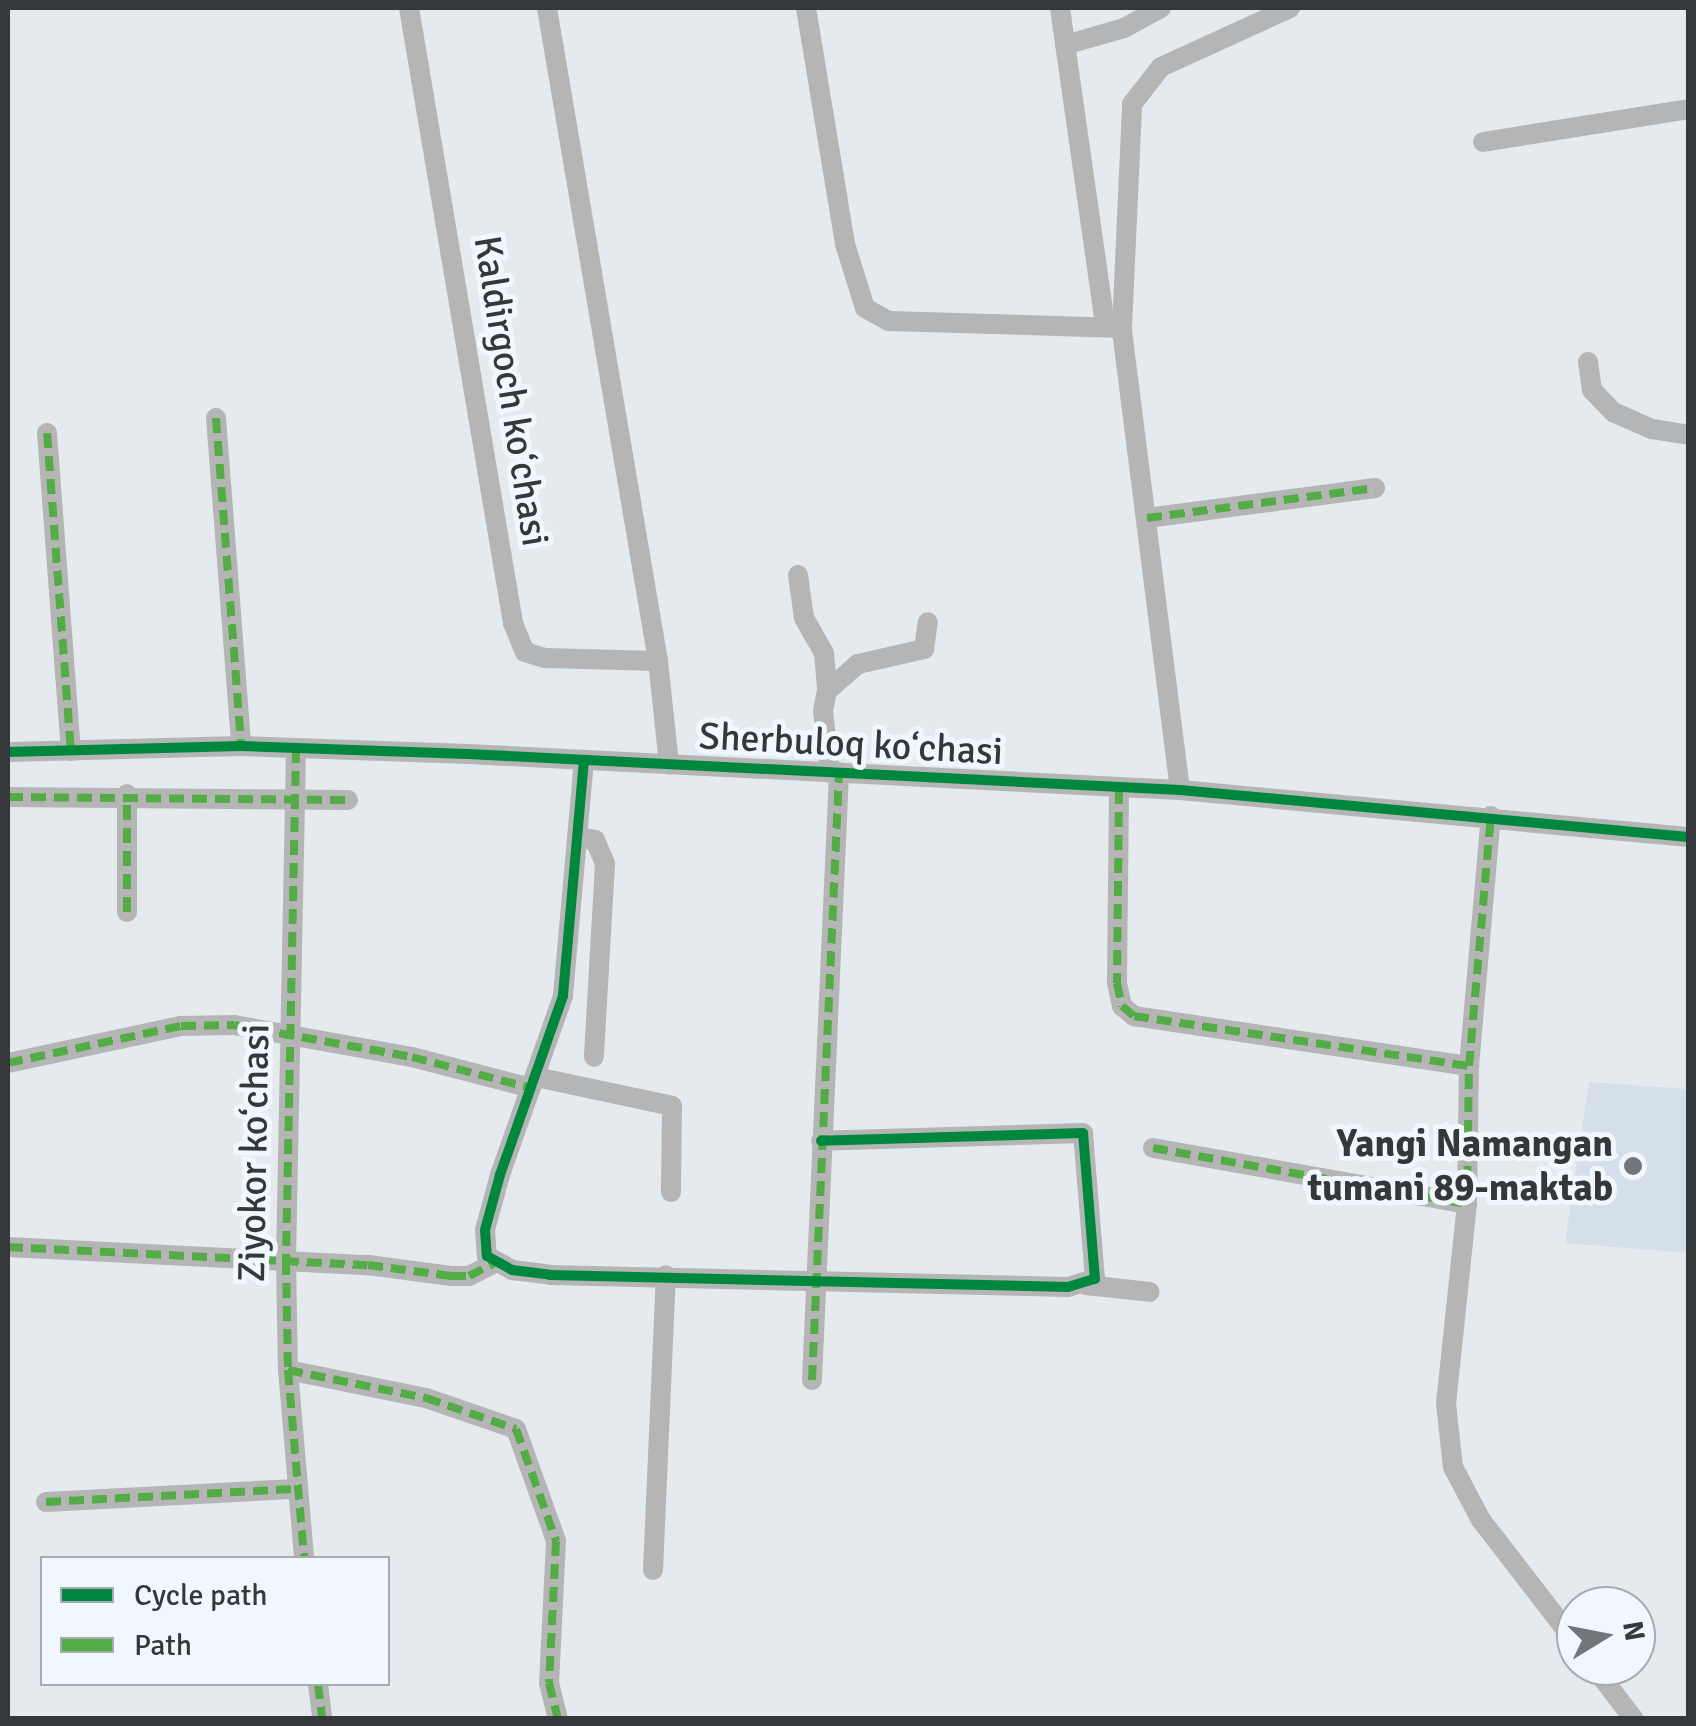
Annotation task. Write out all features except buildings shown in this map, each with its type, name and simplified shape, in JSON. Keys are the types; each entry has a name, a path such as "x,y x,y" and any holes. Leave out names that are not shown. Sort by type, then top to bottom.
{"street":[{"name":"Kaldirgoch koʻchasi","path":"409,8 513,624 525,652 545,658 658,661"},
{"path":"547,8 658,661 669,764"},
{"path":"806,8 844,244 865,308 888,321 1114,326"},
{"path":"1060,8 1146,518 1180,790"},
{"path":"1066,45 1124,28 1161,8"},
{"path":"1114,326 1132,104 1139,88 1171,62 1290,8"},
{"path":"1483,142 1688,109"},
{"path":"1588,362 1592,390 1613,412 1652,430 1688,435"},
{"path":"216,418 241,746"},
{"path":"47,434 70,751"},
{"path":"1146,518 1375,488"},
{"path":"798,575 804,618 824,653 827,691 823,712 835,773 812,1380"},
{"path":"827,691 858,664 924,649 928,622"},
{"name":"Sherbuloq koʻchasi","path":"8,752 241,746 669,764 1180,790 1688,837"},
{"name":"Ziyokor koʻchasi","path":"296,748 286,1260 288,1370 304,1556"},
{"path":"584,760 563,996 485,1230 487,1256 495,1263 550,1275 1086,1285 1150,1292"},
{"path":"1119,789 1115,952 1122,1006 1134,1016 1469,1066"},
{"path":"127,912 128,794"},
{"path":"8,796 128,794 348,800"},
{"path":"1491,816 1469,1066 1467,1204 1446,1403 1452,1467 1482,1520 1556,1618"},
{"path":"578,837 595,840 605,864 594,1057"},
{"path":"8,1063 182,1026 291,1033 534,1083 672,1106 671,1192"},
{"path":"821,1142 1083,1133 1095,1279 1086,1285"},
{"path":"1153,1148 1467,1204"},
{"path":"8,1247 286,1260 451,1276 469,1276 495,1263"},
{"path":"652,1570 666,1275"},
{"path":"288,1370 426,1398 516,1429 556,1541 550,1683 558,1718"},
{"path":"46,1502 297,1489"},
{"path":"318,1686 322,1718"},
{"path":"1608,1686 1633,1718"}],"shaded area":[{"name":"Yangi Namangan tumani 89-maktab","path":"1589,1082 1688,1089 1688,1253 1565,1243"}],"marked path":[{"path":"216,418 241,746"},
{"path":"47,433 71,751"},
{"path":"1147,518 1375,488"},
{"path":"296,748 286,1260 288,1370 304,1556"},
{"path":"812,1380 839,773"},
{"path":"1119,789 1117,983 1122,1006 1134,1016 1469,1066"},
{"path":"127,794 127,912"},
{"path":"8,797 348,800"},
{"path":"1153,1148 1467,1204 1469,1066 1491,816"},
{"path":"8,1063 181,1026 234,1025 412,1057 531,1088"},
{"path":"8,1247 368,1265 451,1276 469,1276 495,1263"},
{"path":"288,1370 426,1398 516,1429 556,1541 549,1683 558,1718"},
{"path":"46,1502 297,1489"},
{"path":"318,1686 322,1718"}],"cycle path":[{"path":"8,752 241,746 1180,790 1688,837"},
{"path":"584,760 563,996 500,1175 485,1230 487,1256 512,1270 550,1275 1068,1287 1095,1279 1083,1133 821,1141"}],"place":[{"name":"Yangi Namangan tumani 89-maktab","path":"1633,1166"}]}
